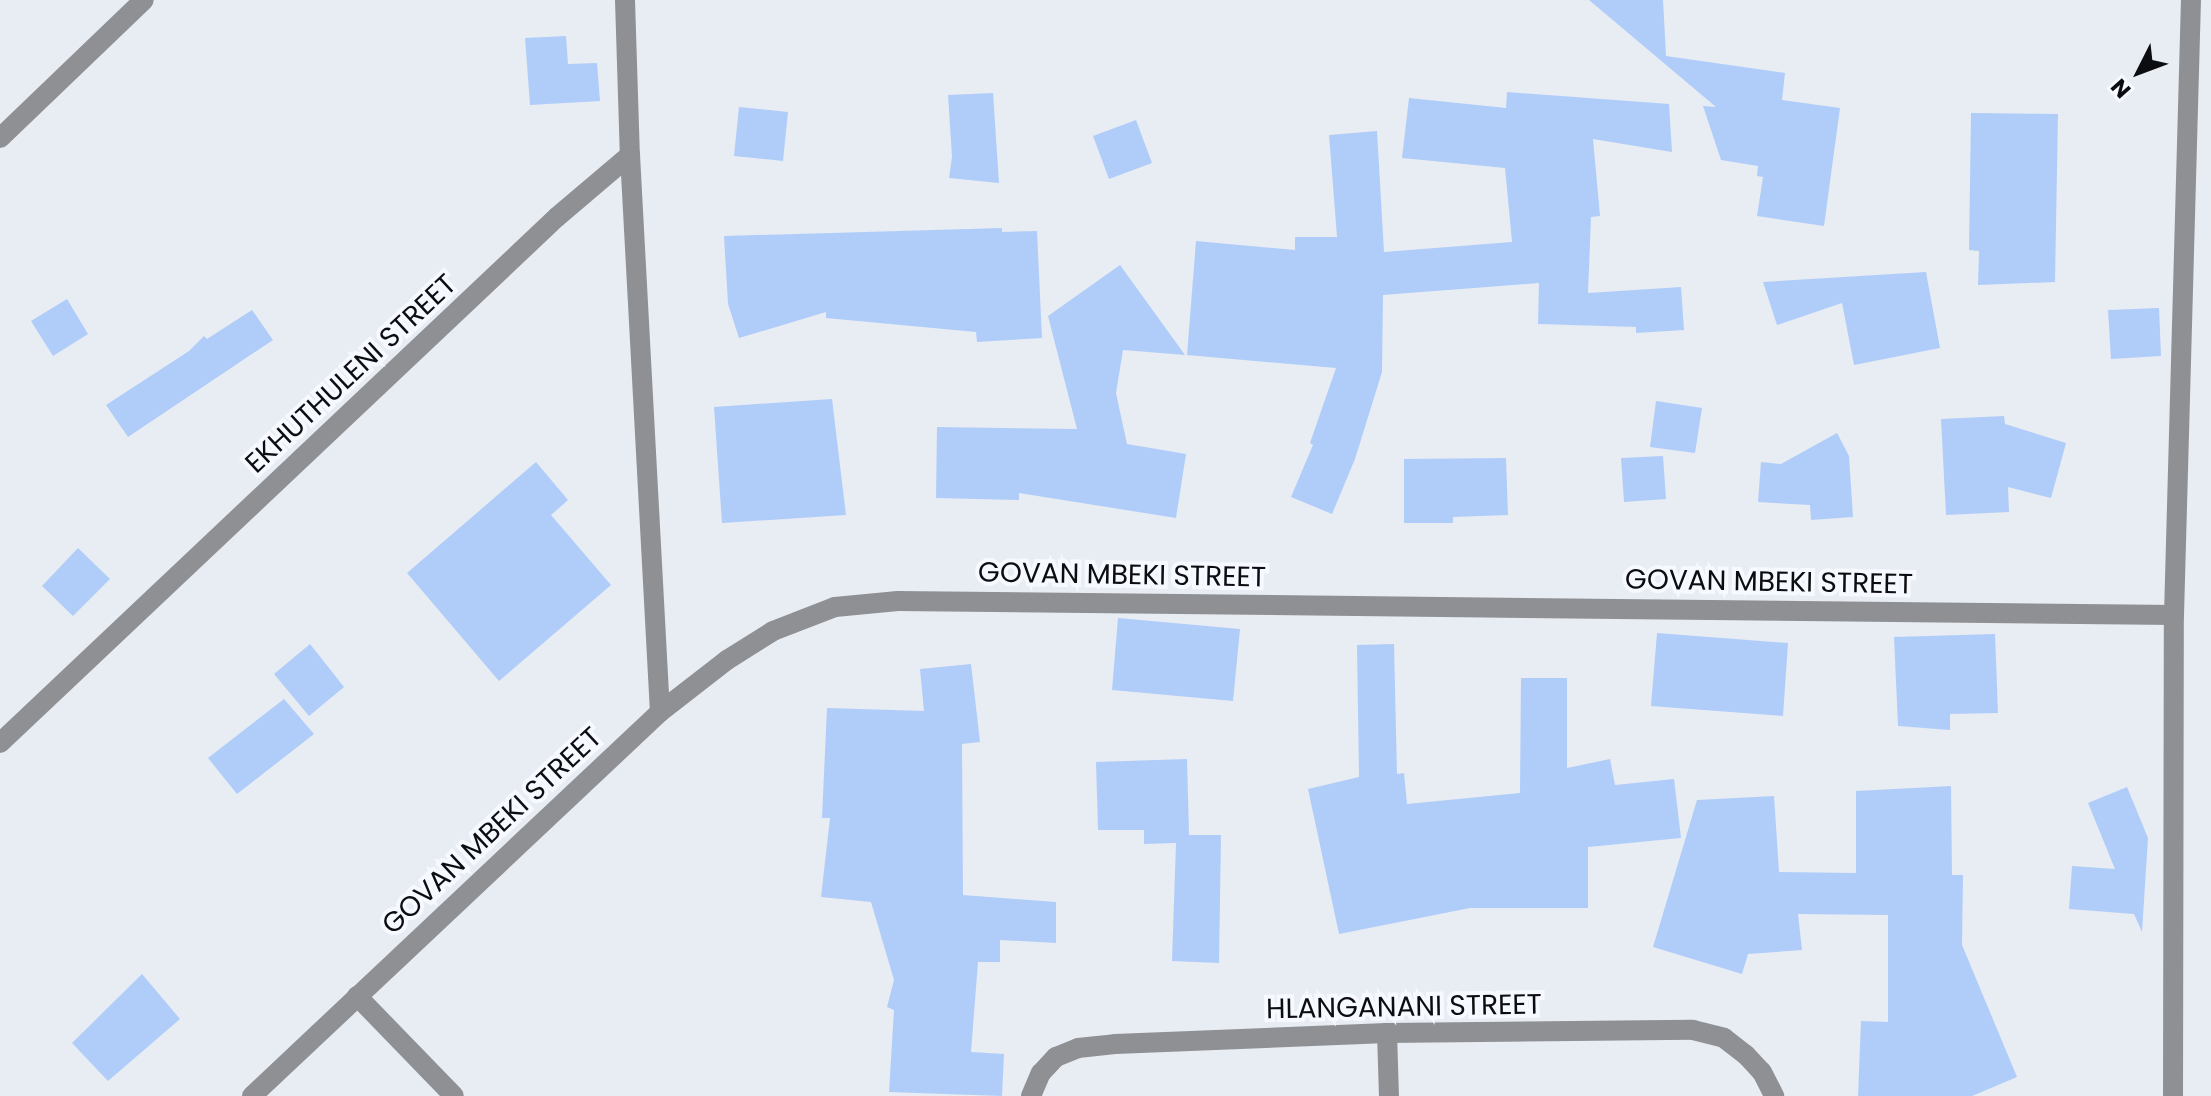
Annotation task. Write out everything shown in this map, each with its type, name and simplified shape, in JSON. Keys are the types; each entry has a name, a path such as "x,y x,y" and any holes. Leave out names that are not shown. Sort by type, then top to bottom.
{"street":[{"path":"0,138 144,0"},
{"path":"625,0 630,155 660,712"},
{"path":"2173,1096 2174,615 2191,0"},
{"name":"EKHUTHULENI STREET","path":"0,743 557,217 630,155"},
{"name":"GOVAN MBEKI STREET","path":"252,1096 660,712 727,660 773,631 835,607 866,603 2174,615"},
{"path":"357,996 454,1096"},
{"name":"HLANGANANI STREET","path":"1031,1096 1048,1065 1078,1048 1387,1033 1693,1030 1724,1038 1746,1055 1762,1072 1774,1096"},
{"path":"1387,1033 1389,1096"}],"building":[{"path":"1589,0 1663,0 1666,56 1785,73 1782,100 1840,108 1824,226 1757,216 1763,177 1757,176 1758,166 1721,160 1703,106 1716,107"},
{"path":"566,36 568,64 597,63 600,101 530,105 525,38"},
{"path":"1507,92 1669,104 1672,152 1593,139 1600,216 1591,217 1588,293 1681,287 1684,330 1636,333 1636,327 1538,324 1539,283 1383,295 1382,372 1355,459 1332,514 1291,497 1313,445 1310,443 1336,368 1187,355 1196,241 1295,250 1295,237 1337,237 1329,135 1377,131 1384,252 1512,242 1505,168 1402,158 1409,98 1506,108"},
{"path":"993,93 999,183 949,178 952,157 948,95"},
{"path":"739,107 788,112 783,161 734,156"},
{"path":"1971,113 2058,114 2055,282 1978,285 1979,251 1969,250"},
{"path":"1136,120 1152,163 1109,179 1093,136"},
{"path":"1002,228 1002,232 1037,231 1042,338 977,342 976,332 826,318 826,312 739,338 728,304 724,236"},
{"path":"1120,265 1185,355 1123,350 1116,393 1127,444 1186,454 1176,518 1019,493 1019,500 936,498 937,427 1077,429 1048,316"},
{"path":"1926,272 1940,348 1854,365 1842,303 1777,325 1763,282"},
{"path":"67,299 88,334 53,356 31,321"},
{"path":"2159,308 2161,356 2111,359 2108,310"},
{"path":"252,310 273,340 128,437 106,405 189,351 204,336 207,339"},
{"path":"832,399 846,515 722,523 714,407"},
{"path":"1656,401 1702,408 1695,453 1650,447"},
{"path":"2004,416 2005,424 2066,443 2051,498 2008,487 2009,512 1946,515 1941,419"},
{"path":"1837,433 1849,456 1853,517 1811,520 1810,505 1758,502 1761,462 1781,464"},
{"path":"1663,456 1666,499 1624,502 1621,458"},
{"path":"1506,458 1508,515 1453,517 1453,523 1404,523 1404,459"},
{"path":"536,462 568,500 551,515 611,585 499,681 407,573"},
{"path":"78,548 110,579 73,616 42,586"},
{"path":"1118,618 1240,629 1233,701 1112,690"},
{"path":"1657,633 1788,643 1783,716 1651,706"},
{"path":"1995,634 1998,713 1950,714 1950,730 1898,726 1894,637"},
{"path":"310,644 344,687 309,716 274,674"},
{"path":"1394,644 1397,774 1404,773 1407,804 1520,793 1521,678 1567,678 1567,768 1610,759 1615,785 1674,779 1681,838 1588,847 1588,908 1470,908 1339,934 1308,789 1359,777 1357,645"},
{"path":"971,664 980,742 962,744 963,895 1056,902 1056,943 1000,940 1000,962 978,962 971,1052 1004,1054 1002,1096 889,1092 894,1010 887,1007 894,980 871,902 821,897 830,818 822,818 827,708 924,711 920,669"},
{"path":"284,699 314,734 237,794 208,758"},
{"path":"1187,759 1189,835 1221,835 1219,963 1172,961 1176,843 1144,844 1144,830 1098,830 1096,762"},
{"path":"1951,786 1952,875 1963,875 1962,945 2017,1077 1972,1096 1858,1096 1861,1021 1888,1022 1888,915 1798,914 1802,950 1748,954 1742,974 1653,947 1697,800 1774,796 1779,872 1856,873 1856,791"},
{"path":"2127,787 2148,838 2142,932 2134,914 2069,909 2072,866 2115,869 2088,803"},
{"path":"142,974 180,1019 108,1081 72,1043"}]}
